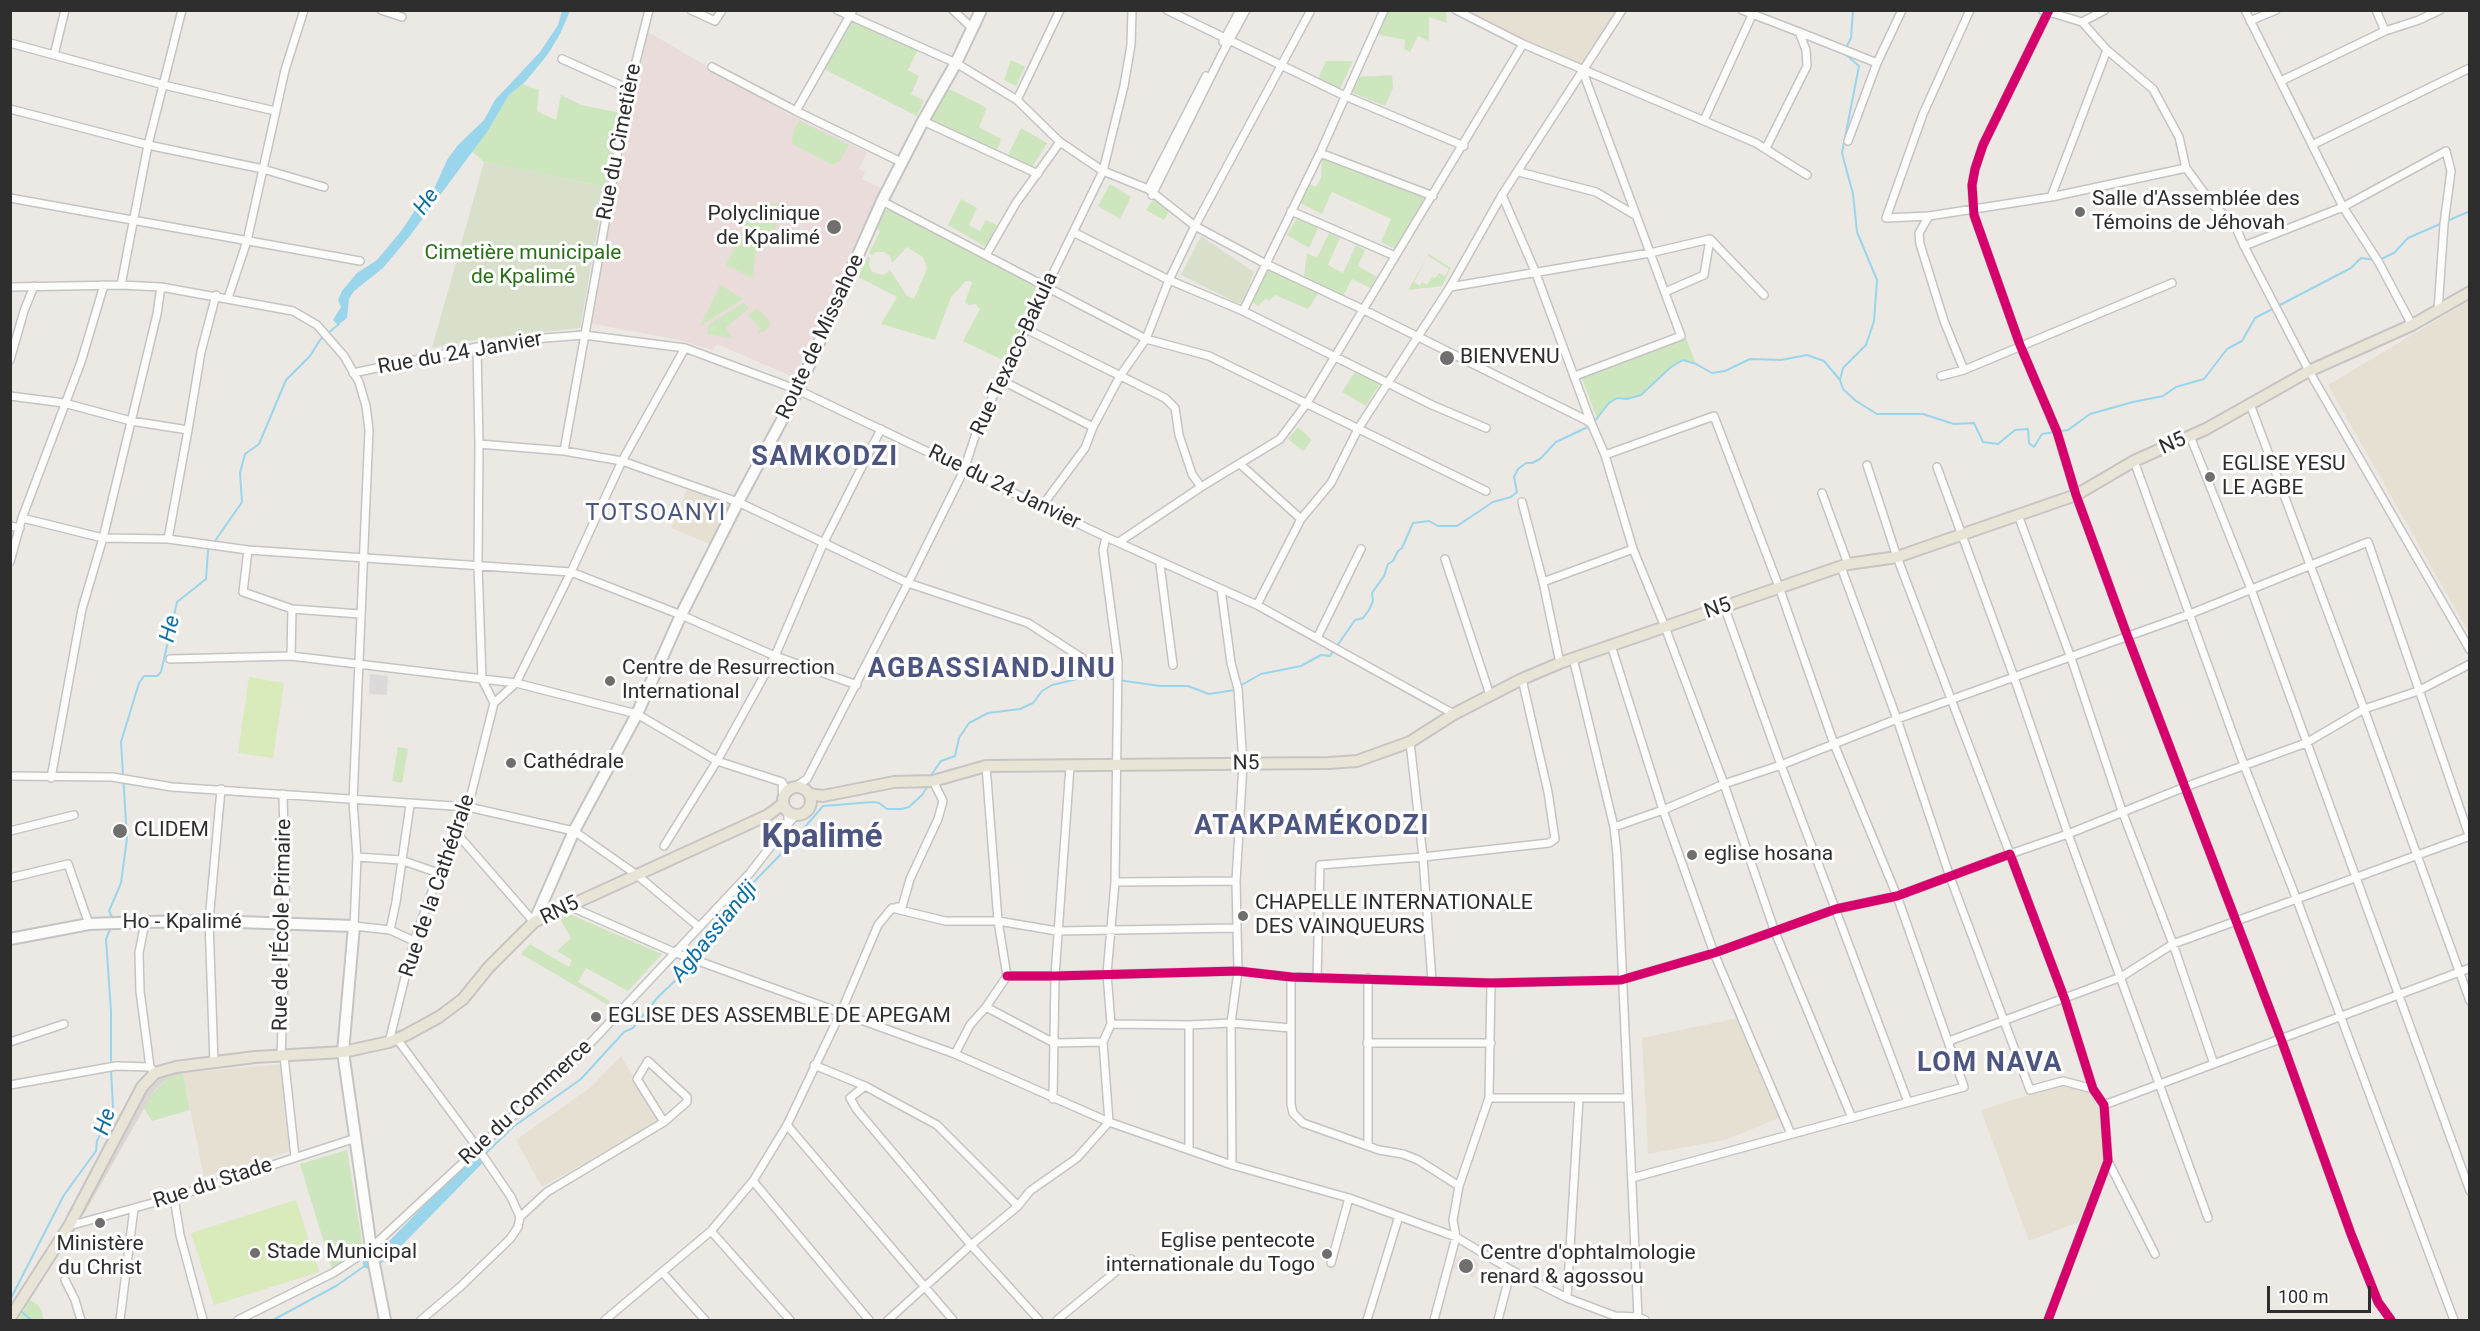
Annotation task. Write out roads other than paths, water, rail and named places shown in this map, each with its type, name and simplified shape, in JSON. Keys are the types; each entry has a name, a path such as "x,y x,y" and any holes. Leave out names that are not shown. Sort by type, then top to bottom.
{"main road":[{"name":"Route de Missahoe","path":"534,922 574,831 637,714 681,615 738,501 798,390 882,201 922,121 956,63 981,10"},
{"name":"N5","path":"929,781 986,766 1357,761 1410,742 1454,714 1490,695 1560,663 1779,587 1844,566 1897,557 2076,495 2134,461 2190,436 2309,371 2412,325 2469,292"},
{"name":"RN5","path":"153,1070 343,1052 393,1041 439,1017 463,999 489,968 534,922 768,814 790,810 806,812 809,800 823,796 894,782 929,781"},
{"path":"790,810 788,786 804,789 809,800"},
{"name":"Ho - Kpalimé","path":"10,939 94,924 145,921 354,926"},
{"path":"354,926 343,1052 371,1248 385,1320"},
{"path":"15,1310 69,1226 153,1070"}],"street":[{"path":"54,55 65,10"},
{"path":"121,285 148,145 182,10"},
{"path":"228,298 248,241 275,111 304,10"},
{"path":"381,10 402,17"},
{"name":"Rue du Cimetière","path":"564,451 629,89 649,10"},
{"path":"691,10 715,21 722,10"},
{"path":"837,10 851,13 956,63 1017,100 1060,142 1103,171 1148,189 1195,226 1264,263 1417,336 1592,425"},
{"path":"953,10 972,28"},
{"path":"1017,100 1060,10"},
{"name":"Rue Texaco-Bakula","path":"788,786 807,779 857,685 964,470 978,427 1103,171 1124,86 1131,45 1132,10"},
{"path":"1148,189 1240,10"},
{"path":"1151,196 1222,52 1246,10"},
{"path":"1042,506 1085,448 1093,427 1120,376 1146,339 1169,280 1195,226 1284,65 1311,10"},
{"path":"1242,311 1320,153 1384,10"},
{"path":"1456,10 1583,71 1766,148 1807,175"},
{"path":"1257,604 1300,519 1331,483 1358,429 1450,287 1502,195 1622,10"},
{"path":"1742,10 1877,63"},
{"path":"1848,141 1877,63 1902,10"},
{"path":"1970,10 1923,114 1886,218 1929,216 2051,197 2186,168"},
{"path":"2082,22 2105,10"},
{"path":"2245,10 2343,207 2378,261 2412,325"},
{"path":"2250,21 2276,10"},
{"path":"2376,10 2385,31"},
{"path":"2281,81 2385,31 2419,20 2440,10"},
{"path":"1170,11 1224,40 1284,65 1345,96 1464,146"},
{"path":"2391,1320 2378,1302 2359,1253 2281,1039 2127,635 2076,495 2057,432 2020,345 1974,209 1972,185 1983,145 2046,11 2082,22 2108,50 2153,89 2179,137 2186,168 2214,206 2230,217 2309,371 2469,650"},
{"path":"796,111 851,13"},
{"path":"1704,120 1753,13"},
{"path":"1766,148 1807,66 1805,45 1799,32"},
{"path":"10,43 164,85 275,111"},
{"path":"1119,542 1201,487 1280,439 1306,403 1464,146 1523,44"},
{"path":"2051,197 2108,50"},
{"path":"562,59 629,89"},
{"path":"712,67 903,163"},
{"path":"2312,145 2469,68"},
{"path":"1575,376 1682,336 1583,71"},
{"path":"10,109 148,145 263,169 324,187"},
{"path":"922,121 1038,174"},
{"path":"986,255 1016,203 1060,142"},
{"path":"2244,246 2343,207 2446,151 2451,171 2444,224 2438,310"},
{"path":"1320,153 1433,196"},
{"path":"1519,172 1596,192 1635,215"},
{"path":"1502,195 1535,271 1605,455 1633,549 1724,784 1775,932 1852,1118"},
{"path":"10,198 360,261"},
{"path":"882,201 1146,339 1209,356 1486,491"},
{"path":"1291,211 1395,256"},
{"path":"1929,216 1919,233 1920,244 1944,321 1964,370"},
{"path":"1074,232 1169,280 1242,311 1388,381 1432,405 1485,428"},
{"path":"1450,287 1650,253 1710,240"},
{"path":"1665,292 1704,275 1710,240"},
{"path":"1710,240 1764,295"},
{"path":"1941,376 1964,370 2172,283"},
{"path":"10,562 22,518 81,362 104,285"},
{"path":"10,287 121,285 161,287 216,295 293,311 326,333 344,356 359,382 366,406 369,430 353,801 357,857 354,926 390,930 414,941"},
{"path":"10,360 34,286"},
{"path":"51,778 82,609 104,538 157,314 161,287"},
{"path":"168,539 201,352 216,295"},
{"path":"1026,329 1165,398 1175,408 1179,435 1192,474 1201,487"},
{"name":"Rue du 24 Janvier","path":"353,373 477,346 584,335 685,348 798,390 1106,537 1257,604 1454,714"},
{"path":"477,346 478,565 482,679 494,703 516,682 571,572 622,461 685,348"},
{"path":"1001,380 1093,427"},
{"path":"10,396 64,403 131,421 188,430"},
{"path":"2250,404 2418,854 2469,1001"},
{"path":"1605,455 1714,416 1779,587 1833,744 1897,896 1964,1087 1632,1178"},
{"path":"664,846 717,761 775,656 823,544 881,429"},
{"path":"2190,436 2251,589 2469,1191"},
{"path":"479,444 564,451 622,461 738,501 823,544 908,583 1028,623 1082,658"},
{"path":"2134,461 2244,765 2454,1320"},
{"path":"1240,464 1300,519"},
{"path":"1867,465 1897,557 2065,1000 2093,1089 2104,1105 2108,1161 2155,1254"},
{"path":"1937,467 2208,1218"},
{"path":"1822,493 1844,566 1950,877 2030,1090 2063,1081 2093,1089"},
{"path":"1522,502 1544,582 1560,663"},
{"path":"2018,515 2071,658 2122,811 2174,945 2214,1064"},
{"path":"22,518 104,538 168,539 248,550 571,572 681,615 775,656 857,685"},
{"path":"10,526 20,528"},
{"path":"888,1320 1018,1206 1030,1191 1077,1158 1109,1122 1103,1042 1111,1024 1107,974 1115,882 1118,662 1103,550 1106,537"},
{"path":"1614,827 1663,810 1724,784 1781,765 1897,718 2071,658 2127,635 2190,615 2368,542 2469,837 2174,945 2121,977 2065,1000 1949,1041"},
{"path":"1317,638 1361,549"},
{"path":"1544,582 1633,549"},
{"path":"248,550 243,592 292,609 360,614"},
{"path":"1445,560 1490,695"},
{"path":"1161,562 1173,664"},
{"path":"1221,589 1231,663 1238,689 1243,764 1236,881 1235,928 1238,971 1231,1023 1232,1165"},
{"path":"1724,606 1781,765 1908,1102"},
{"path":"291,657 292,609"},
{"path":"1611,645 1663,810 1714,952 1791,1134"},
{"path":"170,659 291,657 516,682 637,714 717,761 788,786"},
{"path":"1574,658 1614,827 1617,855 1638,1317"},
{"path":"1007,975 1055,976 1238,971 1291,977 1491,983 1621,980 1775,932 1836,909 1897,896 2068,834 2122,811 2306,743 2364,709 2418,691 2469,664"},
{"path":"1317,978 1320,865 1423,857 1550,843 1555,839 1548,792 1522,679"},
{"name":"Rue de la Cathédrale","path":"393,1041 414,941 459,836 494,703"},
{"path":"1410,742 1423,857 1432,981"},
{"path":"955,1054 970,1024 986,1006 1007,975 998,921 986,766"},
{"path":"1053,1099 1057,931 1070,766"},
{"path":"10,776 112,777 172,787 410,805 468,807 574,831 637,875 699,927"},
{"path":"807,779 809,800"},
{"path":"610,1319 711,1231 753,1181 788,1125 814,1065 841,1012 878,925 892,908 902,907 910,879 938,819 943,801 929,781"},
{"path":"209,1063 209,921 221,789"},
{"name":"Rue de l'École Primaire","path":"284,794 286,925 283,1056 295,1157"},
{"path":"390,930 410,805"},
{"name":"Rue du Commerce","path":"238,1320 333,1273 371,1248 477,1147 581,1053 750,873 788,824 790,810"},
{"path":"10,831 74,816"},
{"path":"459,836 534,922"},
{"path":"357,857 401,860 441,874"},
{"path":"10,878 68,864 94,924"},
{"path":"1115,882 1236,881"},
{"path":"569,906 676,953 955,1054 1109,1122 1232,1165 1349,1198 1456,1237 1511,1270 1568,1298 1614,1318 1638,1317 1645,1320"},
{"path":"892,908 945,921 998,921 1057,931 1235,928"},
{"path":"10,1085 116,1065 153,1070 140,991 139,953 145,921"},
{"path":"2104,1105 2469,968"},
{"path":"1291,977 1291,1104 1293,1113 1303,1123 1368,1146 1418,1160 1459,1186"},
{"path":"1368,978 1368,1146"},
{"path":"1434,1320 1456,1237 1453,1220 1459,1186 1490,1098 1491,983"},
{"path":"986,1006 1054,1042 1103,1042"},
{"path":"1111,1024 1231,1023 1291,1028"},
{"path":"10,1042 64,1024"},
{"path":"1189,1025 1189,1150"},
{"path":"393,1041 477,1147 511,1197 520,1217 518,1227 510,1239 460,1287 421,1320"},
{"path":"1367,1043 1491,1043"},
{"path":"520,1217 547,1192 664,1122 687,1102 687,1099 648,1061 637,1079 664,1122"},
{"path":"814,1065 865,1086 938,1125 1018,1206"},
{"path":"865,1086 850,1098 857,1110 971,1245 1039,1320"},
{"path":"1490,1098 1628,1098"},
{"path":"1568,1298 1579,1098"},
{"path":"788,1125 953,1320"},
{"name":"Rue du Stade","path":"69,1226 174,1197 356,1138"},
{"path":"2049,1320 2108,1161"},
{"path":"753,1181 869,1320"},
{"path":"174,1197 180,1235 203,1320"},
{"path":"1331,1263 1349,1198"},
{"path":"120,1320 134,1208"},
{"path":"1367,1320 1399,1216"},
{"path":"711,1231 790,1320"},
{"path":"1057,1320 1131,1258"},
{"path":"1498,1320 1511,1270"},
{"path":"663,1273 705,1320"},
{"path":"65,1280 75,1300 81,1320"}],"water":[{"path":"562,11 570,11 548,54 525,82 509,95 487,132 409,237 383,268 354,291 349,299 347,318 338,325 333,320 341,307 338,300 342,291 357,273 377,260 402,230 425,195 434,189 447,160 458,145 484,120 495,100 540,52 558,25"}],"waterway":[{"path":"1846,48 1851,38 1853,10"},
{"path":"1840,380 1843,368 1866,345 1874,321 1877,280 1857,232 1853,194 1842,153 1859,66 1844,53"},
{"name":"Agbassiandji","path":"2381,259 2394,253 2408,238 2470,211"},
{"name":"Agbassiandji","path":"1594,422 1609,403 1617,398 1627,399 1641,395 1671,367 1683,360 1712,373 1725,371 1750,359 1781,360 1807,355 1824,361 1840,380 1843,389 1856,401 1877,414 1923,414 1954,424 1974,423 1983,442 1998,444 2015,430 2028,429 2029,443 2034,447 2042,434 2068,430 2090,414 2163,396 2176,387 2204,379 2227,349 2242,341 2255,318 2351,268 2361,258 2375,260"},
{"name":"He","path":"113,919 109,911 121,883 127,838 121,742 139,683 144,676 157,676 161,672 177,602 206,579 208,551 242,502 240,473 245,454 259,444 286,380 310,356 320,340 339,324"},
{"name":"Agbassiandji","path":"1238,687 1261,674 1301,666 1321,655 1330,656 1355,620 1363,618 1369,610 1373,601 1372,593 1384,576 1388,564 1402,548 1413,523 1429,521 1438,526 1457,526 1493,502 1511,497 1517,492 1514,477 1518,469 1526,463 1540,459 1556,442 1590,426"},
{"name":"Agbassiandji","path":"929,778 941,761 955,756 959,738 969,723 988,713 1020,709 1033,703 1042,691 1052,685 1090,676 1160,686 1188,686 1209,694 1235,690"},
{"name":"Agbassiandji","path":"485,1154 513,1127 581,1079 624,1032 633,1028 658,997 676,980 704,940 745,891 786,849 823,806 873,802 887,809 902,809 909,807 922,795 929,784"},
{"name":"He","path":"111,927 106,939 111,1011 111,1064"},
{"name":"He","path":"10,1300 64,1195 96,1151 97,1141 113,1107 111,1070"},
{"name":"Agbassiandji","path":"369,1263 385,1254 481,1156"},
{"name":"Agbassiandji","path":"273,1320 336,1286 369,1263"},
{"name":"He","path":"19,1309 31,1320"}],"place":[{"name":"Salle d'Assemblée des Témoins de Jéhovah","path":"2080,212"},
{"name":"Polyclinique de Kpalimé","path":"834,227"},
{"name":"BIENVENU","path":"1447,358"},
{"name":"EGLISE YESU LE AGBE","path":"2210,477"},
{"name":"Centre de Resurrection International","path":"610,681"},
{"name":"Cathédrale","path":"511,763"},
{"name":"CLIDEM","path":"120,831"},
{"name":"eglise hosana","path":"1692,855"},
{"name":"CHAPELLE INTERNATIONALE DES VAINQUEURS","path":"1243,916"},
{"name":"EGLISE DES ASSEMBLE DE APEGAM","path":"596,1017"},
{"name":"Ministère du Christ","path":"100,1223"},
{"name":"Stade Municipal","path":"255,1253"},
{"name":"Eglise pentecote internationale du Togo","path":"1327,1254"},
{"name":"Centre d'ophtalmologie renard & agossou","path":"1466,1266"}],"district":[{"name":"SAMKODZI","path":"825,458"},
{"name":"TOTSOANYI","path":"656,514"},
{"name":"AGBASSIANDJINU","path":"992,670"},
{"name":"ATAKPAMÉKODZI","path":"1312,827"},
{"name":"Kpalimé","path":"822,839"},
{"name":"LOM NAVA","path":"1990,1064"}],"park label":[{"name":"Cimetière municipale de Kpalimé","path":"523,266"}]}
